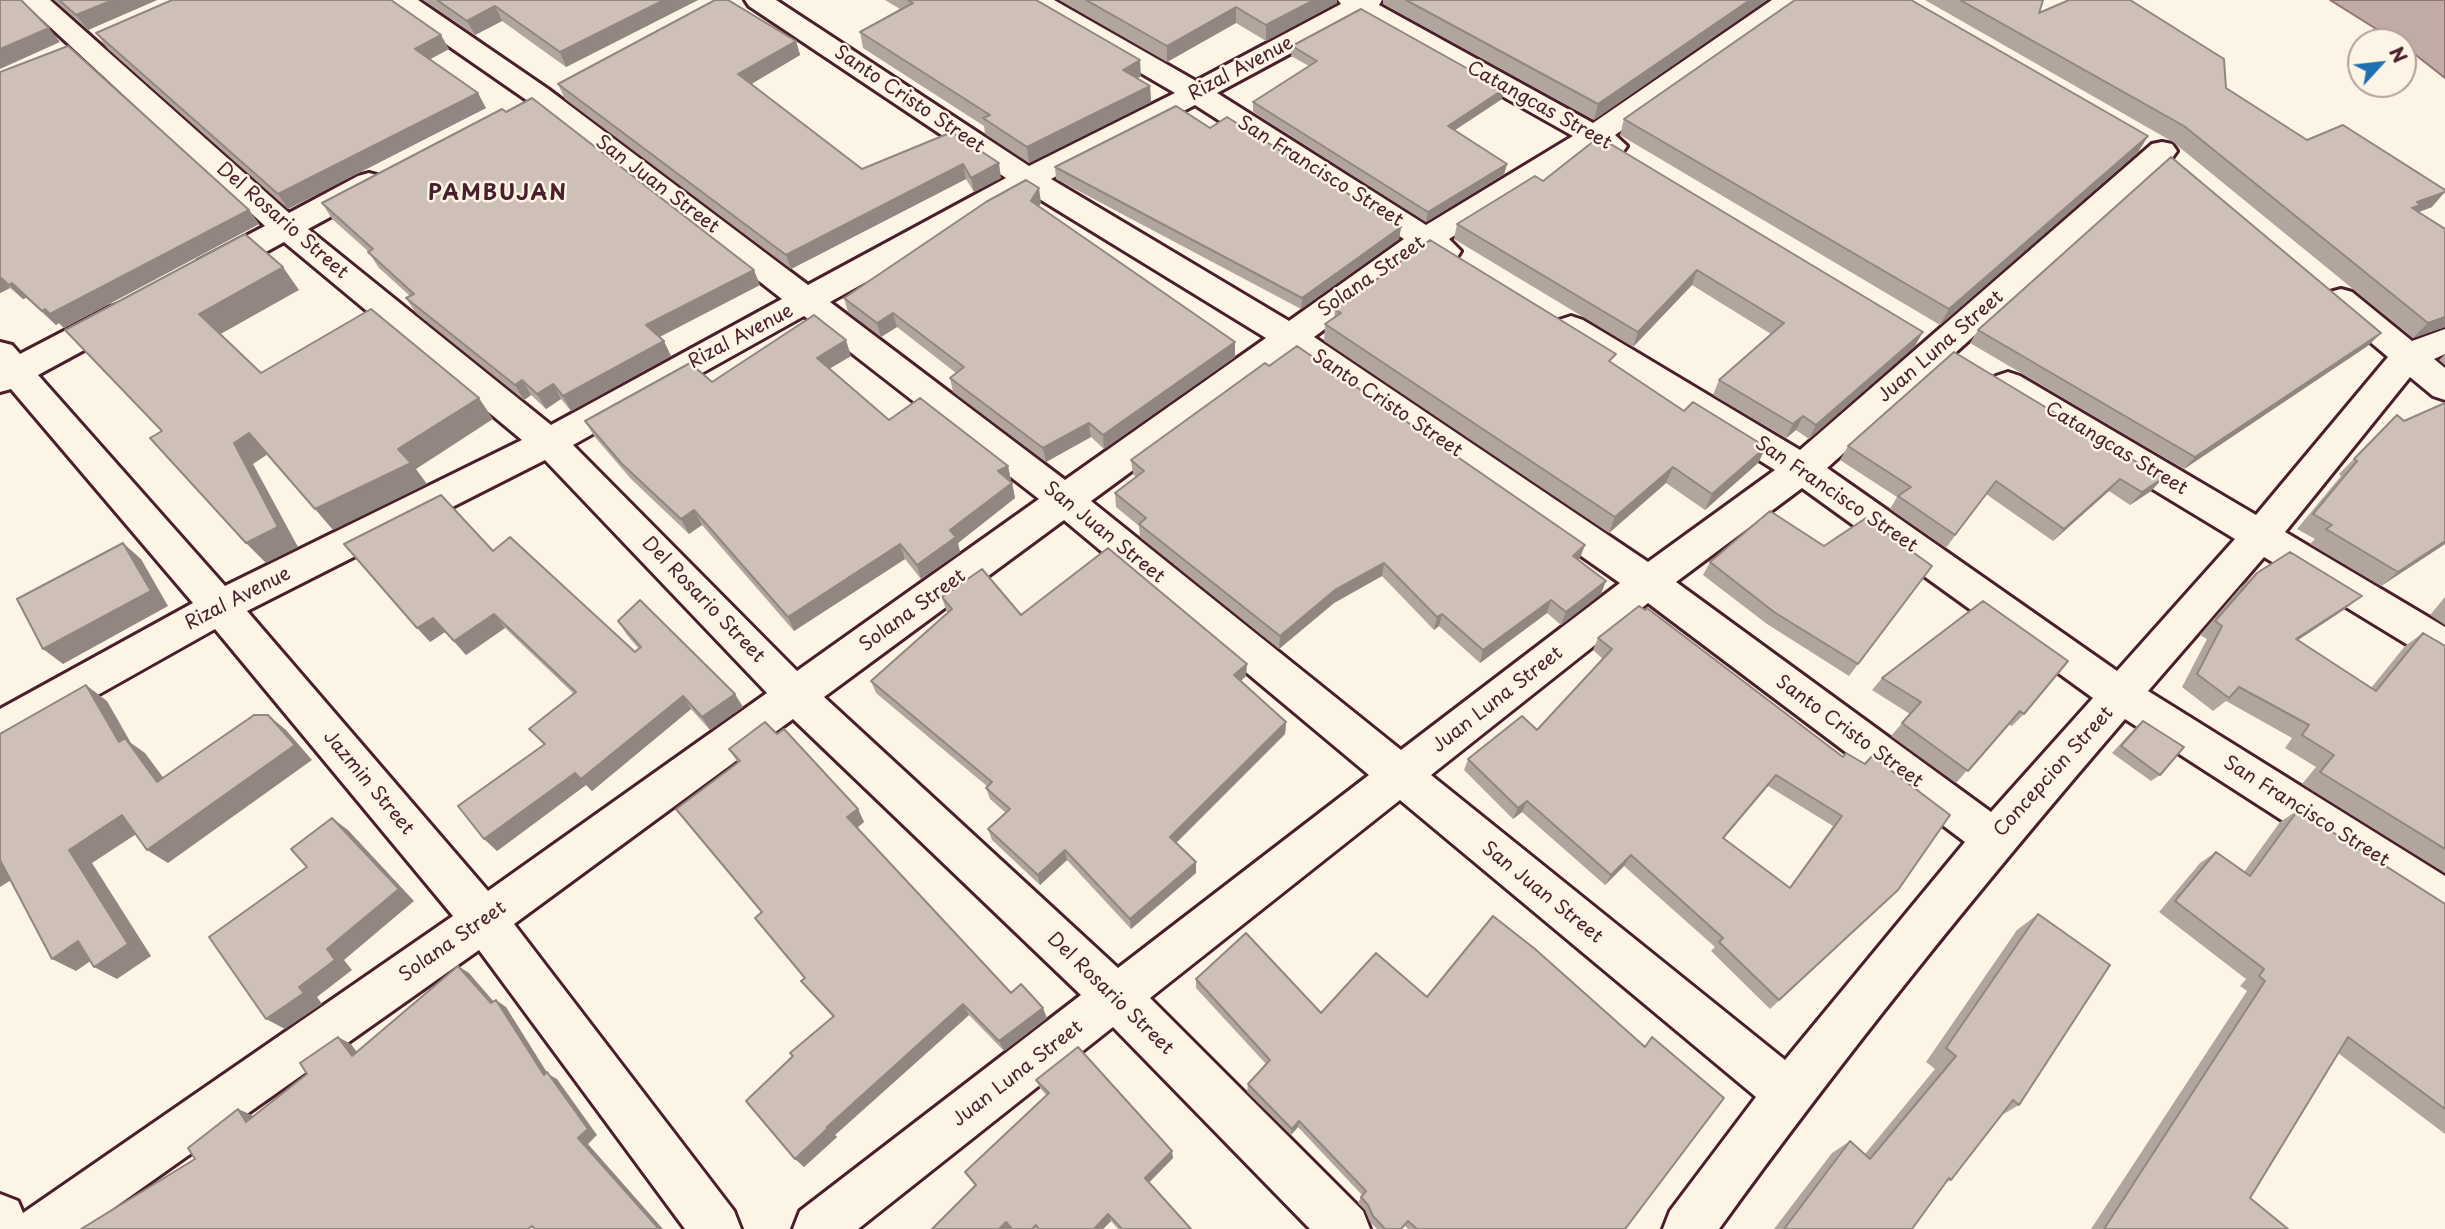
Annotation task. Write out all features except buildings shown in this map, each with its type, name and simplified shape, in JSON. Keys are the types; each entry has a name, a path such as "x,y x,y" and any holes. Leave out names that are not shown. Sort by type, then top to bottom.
{"street":[{"name":"Del Rosario Street","path":"34,0 285,227 549,442 796,696 1117,998 1345,1229"},
{"name":"San Juan Street","path":"400,0 538,95 1065,499 1400,777 1788,1093"},
{"name":"Santo Cristo Street","path":"758,0 1028,179 1289,336 1647,582 1994,839"},
{"name":"San Francisco Street","path":"1035,0 1196,93 1473,268"},
{"name":"Solana Street","path":"41,1229 484,920 1426,239 1595,136 1790,0"},
{"name":"Rizal Avenue","path":"0,729 220,607 549,442 1028,179 1196,93 1360,2"},
{"name":"Catangcas Street","path":"1360,2 1641,164"},
{"name":"Juan Luna Street","path":"818,1229 1647,582 1802,469 1951,351 2161,153"},
{"path":"187,280 394,170"},
{"path":"2323,285 2427,348 2445,387"},
{"path":"5,369 151,300"},
{"name":"San Francisco Street","path":"1543,311 1802,469 2122,696 2445,900"},
{"name":"Concepcion Street","path":"1688,1229 1788,1093 1994,839 2427,348"},
{"name":"Catangcas Street","path":"1951,351 2445,647"},
{"name":"Jazmin Street","path":"5,369 220,607 484,920 716,1229"},
{"path":"0,1220 4,1229"}],"shaded area":[{"path":"2330,0 2445,0 2445,78 2417,56 2417,28 2375,28"}],"district":[{"name":"PAMBUJAN","path":"498,194"}]}
